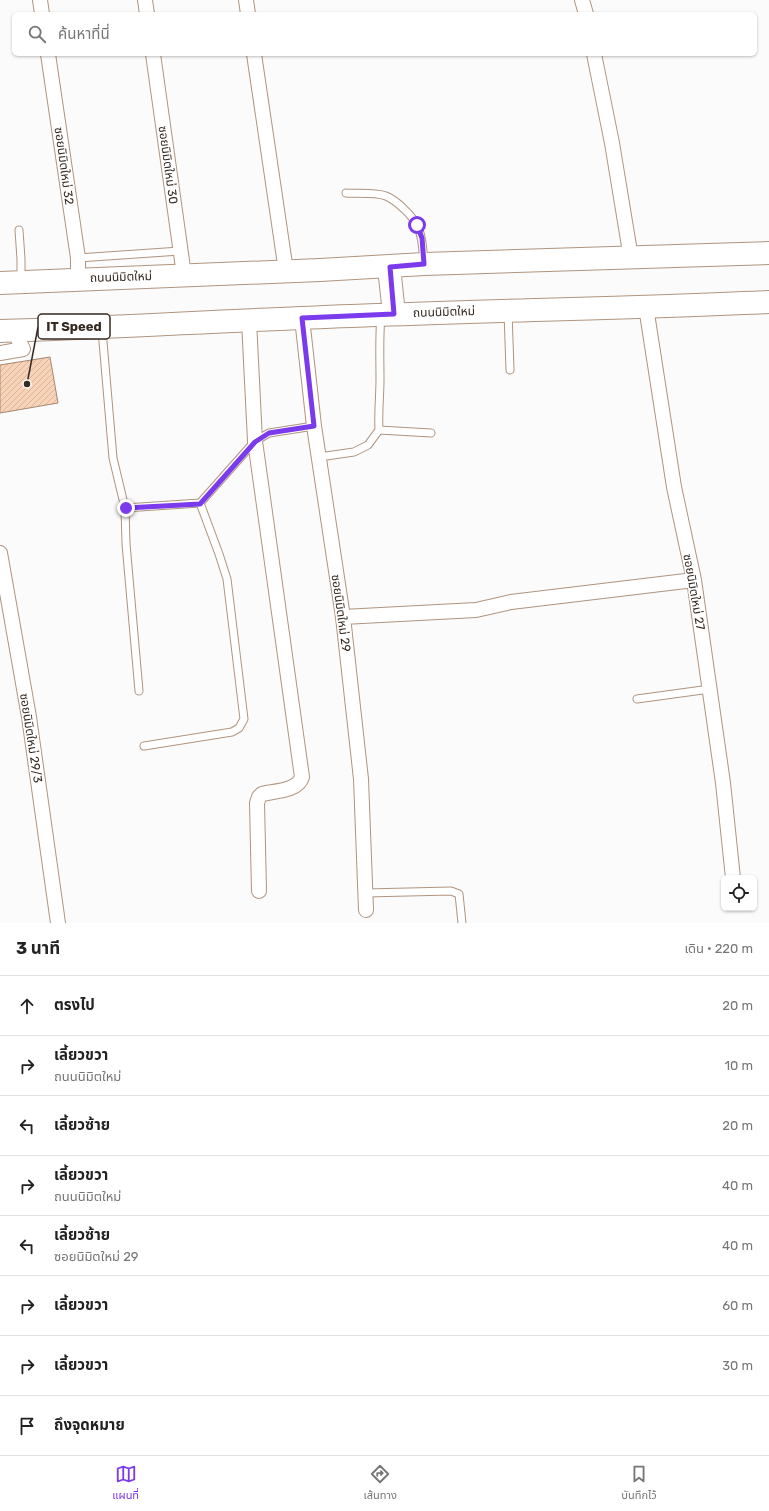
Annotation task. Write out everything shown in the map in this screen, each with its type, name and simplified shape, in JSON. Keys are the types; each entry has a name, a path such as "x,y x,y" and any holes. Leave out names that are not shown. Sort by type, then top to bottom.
{"main road":[{"name":"ถนนนิมิตใหม่","path":"10,282 390,267 424,264 769,253"},
{"path":"387,315 390,267"},
{"name":"ถนนนิมิตใหม่","path":"7,331 508,310 646,307 769,302"}],"street":[{"path":"40,0 42,12"},
{"path":"145,0 147,12"},
{"path":"246,0 248,12"},
{"path":"582,0 585,12"},
{"name":"ซอยนิมิตใหม่ 32","path":"48,56 78,258 78,279"},
{"name":"ซอยนิมิตใหม่ 30","path":"153,56 184,275"},
{"path":"254,56 286,271"},
{"path":"594,56 612,143 631,258"},
{"name":"ซอยนิมิตใหม่ 27","path":"646,307 674,487 694,580 723,783 733,875"},
{"name":"ซอยนิมิตใหม่ 29","path":"302,318 314,426 343,617 361,779 366,910"},
{"path":"249,320 255,442 302,777 301,781 294,786 262,794 258,797 259,891"},
{"path":"0,354 23,349 7,331"},
{"name":"ซอยนิมิตใหม่ 29/3","path":"0,553 29,717 58,923"},
{"path":"343,617 476,610 511,602 694,580"}],"lane":[{"path":"346,193 381,195 398,203 413,217 417,225 422,238 424,264"},
{"path":"10,282 21,258 19,230"},
{"path":"78,258 180,251"},
{"path":"508,310 510,370"},
{"path":"319,457 354,452 368,445 379,430 379,335 387,315"},
{"path":"102,328 113,458 126,508 127,551 139,691"},
{"path":"126,508 200,504 255,442 269,433 314,426"},
{"path":"379,430 431,433"},
{"path":"144,746 232,732 239,728 244,719 227,579 200,504"},
{"path":"637,699 710,689"},
{"path":"365,893 457,892 459,894 462,923"}],"building":[{"path":"50,357 58,403 0,413 0,365"}],"place":[{"name":"IT Speed","path":"27,384"}],"route":[{"path":"126,508 200,504 255,442 269,433 314,426 302,318 394,314 390,267 424,264 422,238 417,225"}]}
